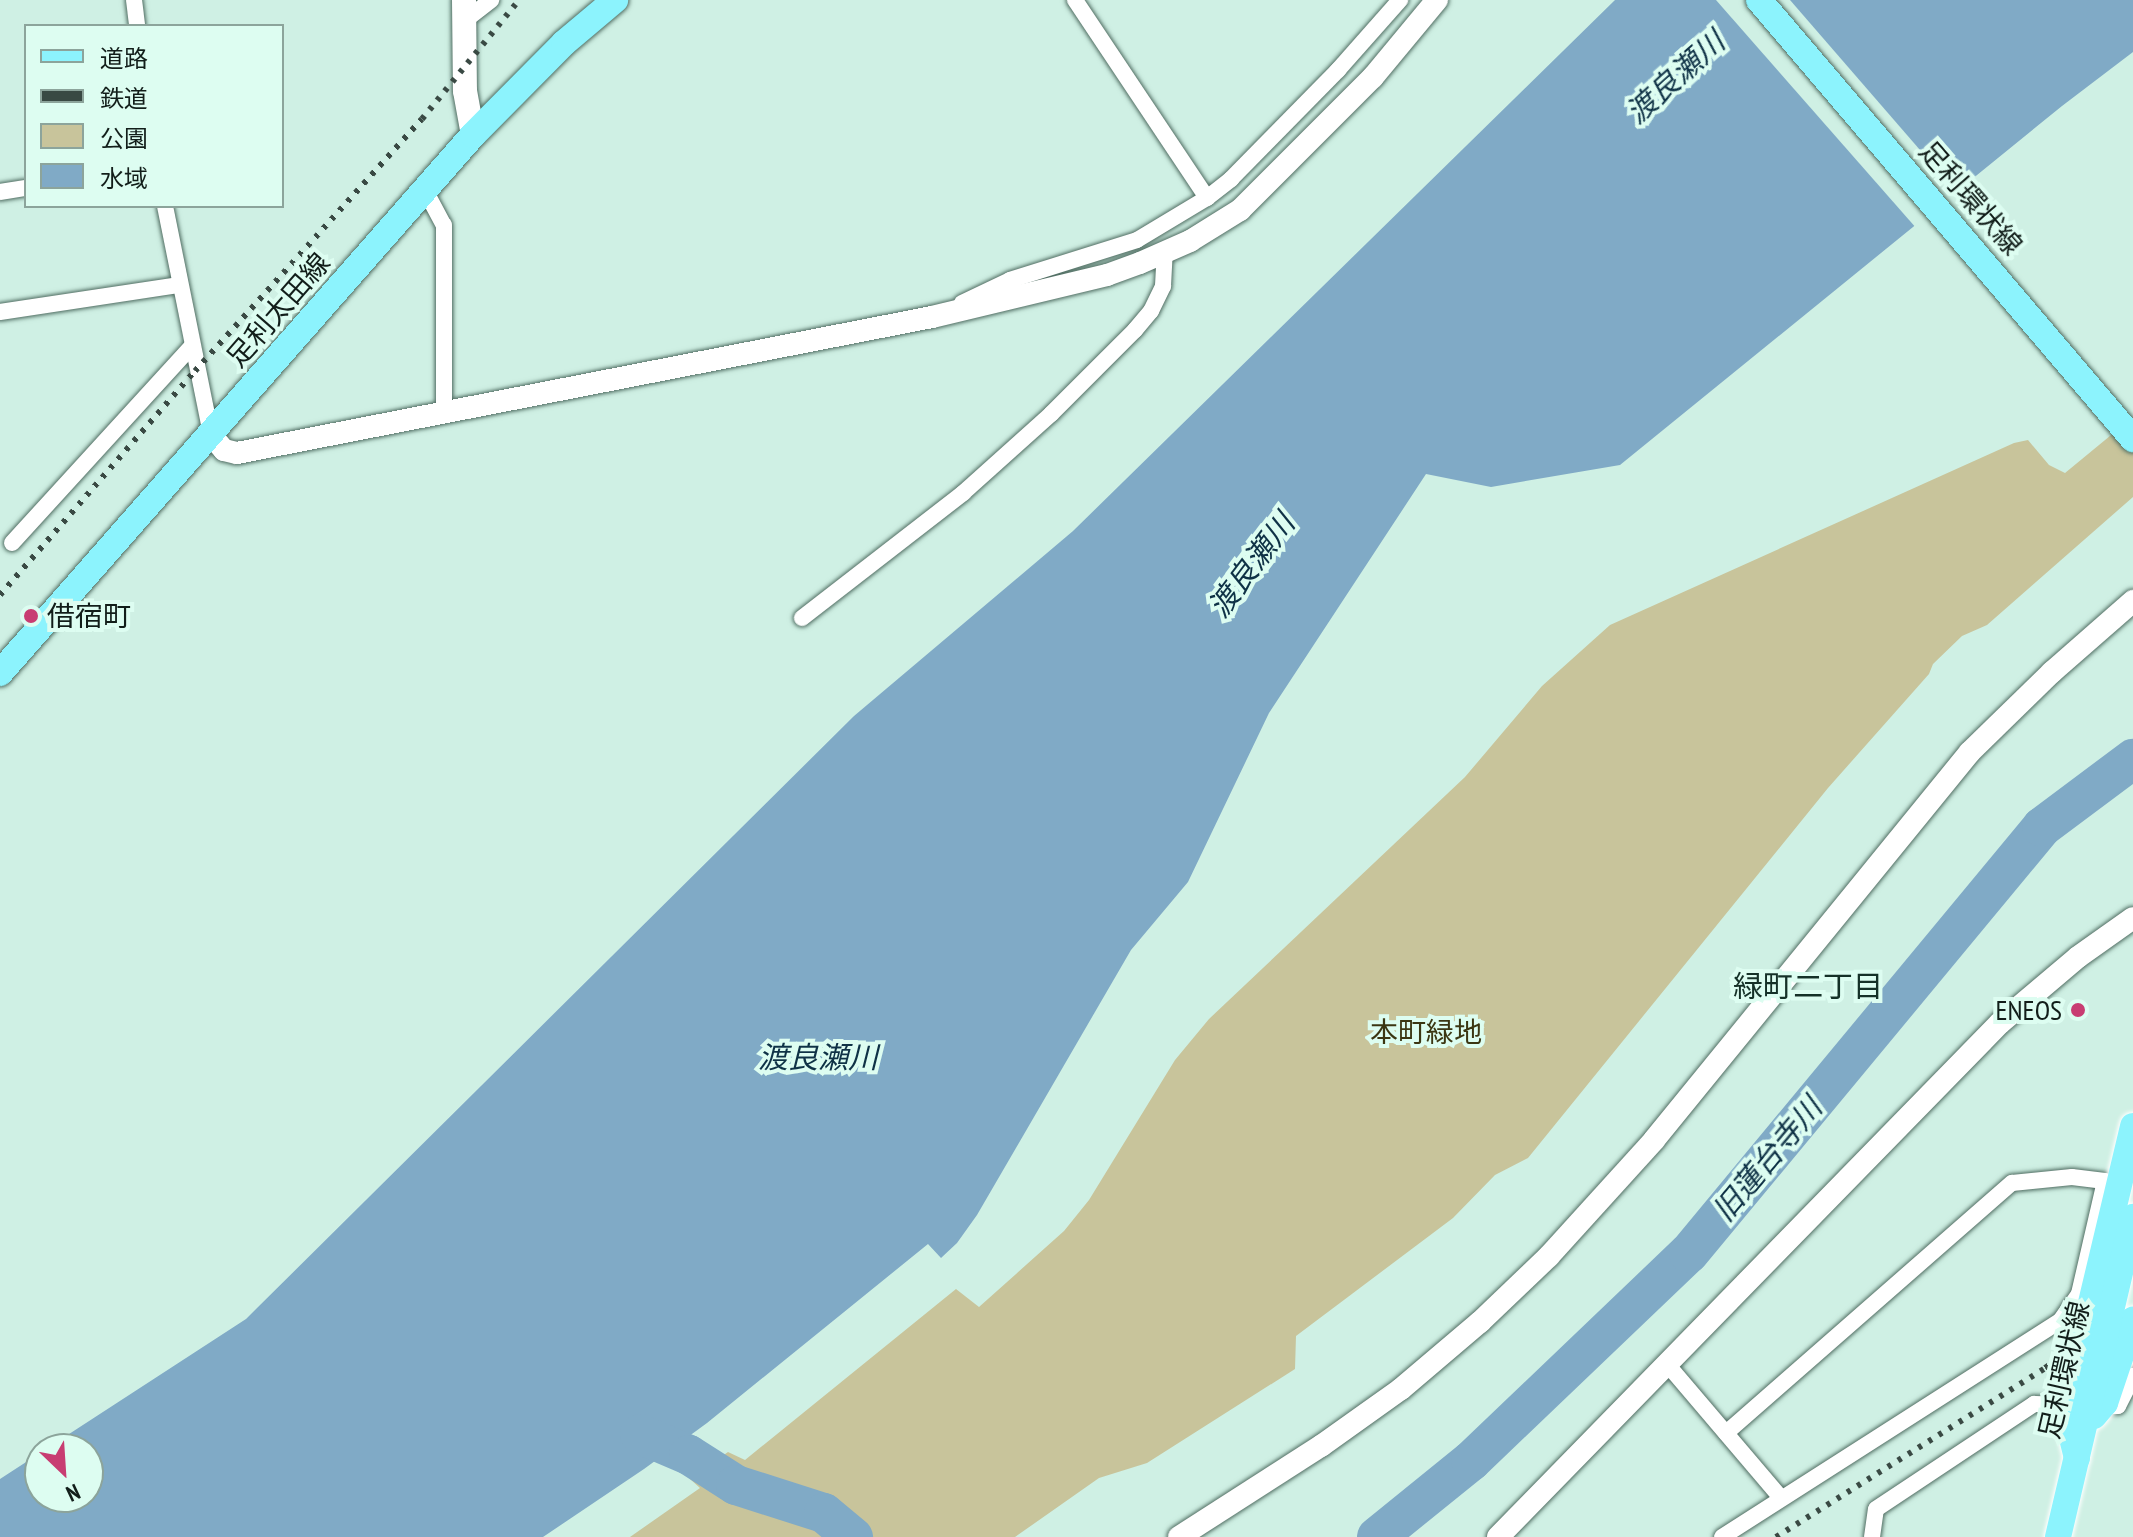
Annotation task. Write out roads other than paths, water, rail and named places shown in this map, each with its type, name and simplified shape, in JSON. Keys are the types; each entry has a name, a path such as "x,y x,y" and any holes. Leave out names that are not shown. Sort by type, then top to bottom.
{"main road":[{"name":"足利太田線","path":"0,673 473,135 564,43 615,0"},
{"name":"足利環状線","path":"1759,0 2133,439"},
{"path":"463,11 466,110 473,135"},
{"path":"2077,1458 2070,1429 2074,1374 2133,1126"},
{"name":"足利環状線","path":"2058,1537 2133,1217"},
{"path":"2082,1432 2105,1403 2133,1320"}],"street":[{"path":"134,0 137,24"},
{"path":"463,11 491,0"},
{"path":"1075,0 1207,198"},
{"path":"932,317 1010,280 1137,240 1207,198 1328,81 1400,0"},
{"path":"165,208 178,285 211,435 224,450 237,453 932,317 1107,275 1165,253 1240,210 1373,77 1437,0"},
{"path":"0,192 24,188"},
{"path":"425,190 444,225 444,413"},
{"path":"802,618 963,493 1051,414 1135,330 1151,311 1163,286 1165,253"},
{"path":"0,312 178,285"},
{"path":"12,543 192,346"},
{"path":"1179,1537 1321,1446 1401,1389 1480,1322 1549,1256 1654,1140 1970,752 2052,672 2133,601"},
{"path":"1498,1537 2000,1023 2078,957 2133,918"},
{"path":"1722,1537 2060,1321 2079,1294 2105,1181 2072,1177 2012,1183 1726,1433"},
{"path":"2079,1294 2133,1260"},
{"path":"1667,1364 1781,1498"},
{"path":"1872,1537 1876,1509 2034,1404 2118,1406 2133,1376"}],"water":[{"name":"渡良瀬川","path":"1615,0 2133,0 2133,52 2062,106 1620,465 1491,487 1426,474 1269,713 1188,882 1131,950 977,1215 957,1243 941,1258 928,1244 707,1423 543,1537 0,1537 0,1479 24,1463 24,1513 104,1513 104,1433 71,1433 246,1319 854,716 1073,531"}],"waterway":[{"name":"旧蓮台寺川","path":"1377,1537 1471,1461 1689,1253 2042,827 2133,759"},
{"name":"旧蓮台寺川","path":"640,1434 689,1455 736,1485 824,1513 853,1537"}],"railway":[{"path":"0,595 195,371 422,119 519,0"},
{"path":"1776,1537 2045,1368 2133,1308"}],"place":[{"name":"借宿町","path":"31,616"},
{"name":"ENEOS","path":"2078,1010"}],"district":[{"name":"緑町二丁目","path":"1808,986"}],"park label":[{"name":"本町緑地","path":"1426,1032"}]}
